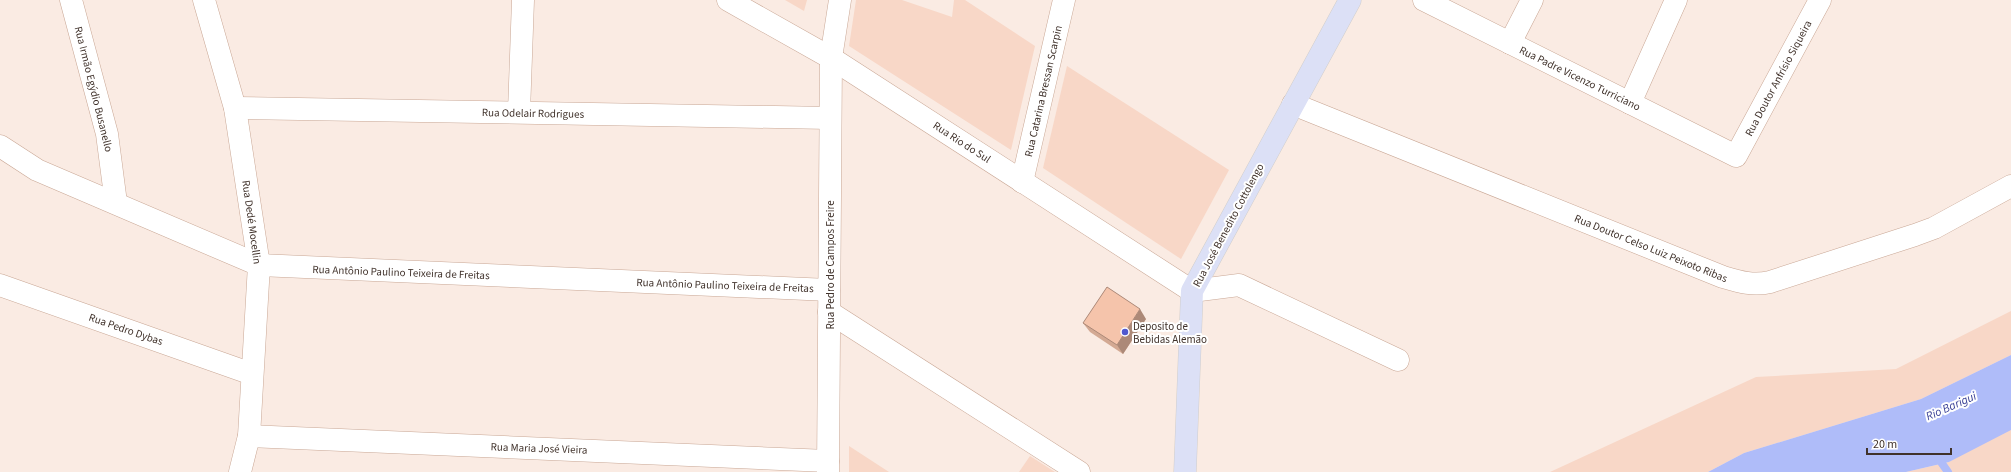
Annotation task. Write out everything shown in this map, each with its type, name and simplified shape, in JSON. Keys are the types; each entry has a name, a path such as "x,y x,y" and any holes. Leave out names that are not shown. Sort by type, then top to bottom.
{"main road":[{"name":"Rua José Benedito Cottolengo","path":"1185,472 1192,291 1350,0"}],"street":[{"name":"Rua Irmão Egýdio Busanello","path":"71,0 107,134 116,203"},
{"name":"Rua Dedé Mocellin","path":"204,0 235,108 259,265 249,436 240,472"},
{"path":"519,112 523,0"},
{"name":"Rua Rio do Sul","path":"728,0 831,58 1192,291"},
{"name":"Rua Pedro de Campos Freire","path":"828,466 831,58 840,0"},
{"name":"Rua Catarina Bressan Scarpin","path":"1022,182 1064,0"},
{"name":"Rua Padre Vicenzo Turriciano","path":"1424,0 1736,156"},
{"path":"1510,43 1532,0"},
{"path":"1630,103 1676,0"},
{"name":"Rua Doutor Anfrísio Siqueira","path":"1736,156 1820,0"},
{"name":"Rua Doutor Celso Luiz Peixoto Ribas","path":"1293,104 1723,278 1743,283 1758,284 1770,282 1915,235 1934,228 2011,186"},
{"name":"Rua Odelair Rodrigues","path":"235,108 830,118"},
{"name":"Rua Antônio Paulino Teixeira de Freitas","path":"0,146 37,170 259,265 829,290"},
{"name":"Rua Pedro Dybas","path":"0,285 252,374"},
{"path":"1192,291 1239,285 1398,360"},
{"path":"829,312 1079,472"},
{"name":"Rua Maria José Vieira","path":"249,436 828,466"}],"shaded area":[{"path":"785,0 807,0 804,11"},
{"path":"856,0 902,0 952,17 954,0 965,0 1035,46 1011,150 849,46"},
{"path":"1067,66 1229,170 1181,259 1043,168"},
{"path":"2011,311 2011,355 1921,399 1744,453 1708,472 1550,472 1756,377 1896,369"},
{"path":"2011,425 2011,472 1906,472 1949,462"},
{"path":"849,446 889,472 849,472"},
{"path":"1030,456 1055,472 1019,472"}],"water":[{"name":"Rio Barigui","path":"2011,355 2011,430 1949,462 1906,472 1708,472 1744,453 1921,399"}],"building":[{"path":"1107,287 1140,309 1117,345 1083,323"}],"waterway":[{"path":"1936,455 1948,472"}],"place":[{"name":"Deposito de Bebidas Alemão","path":"1125,332"}]}
